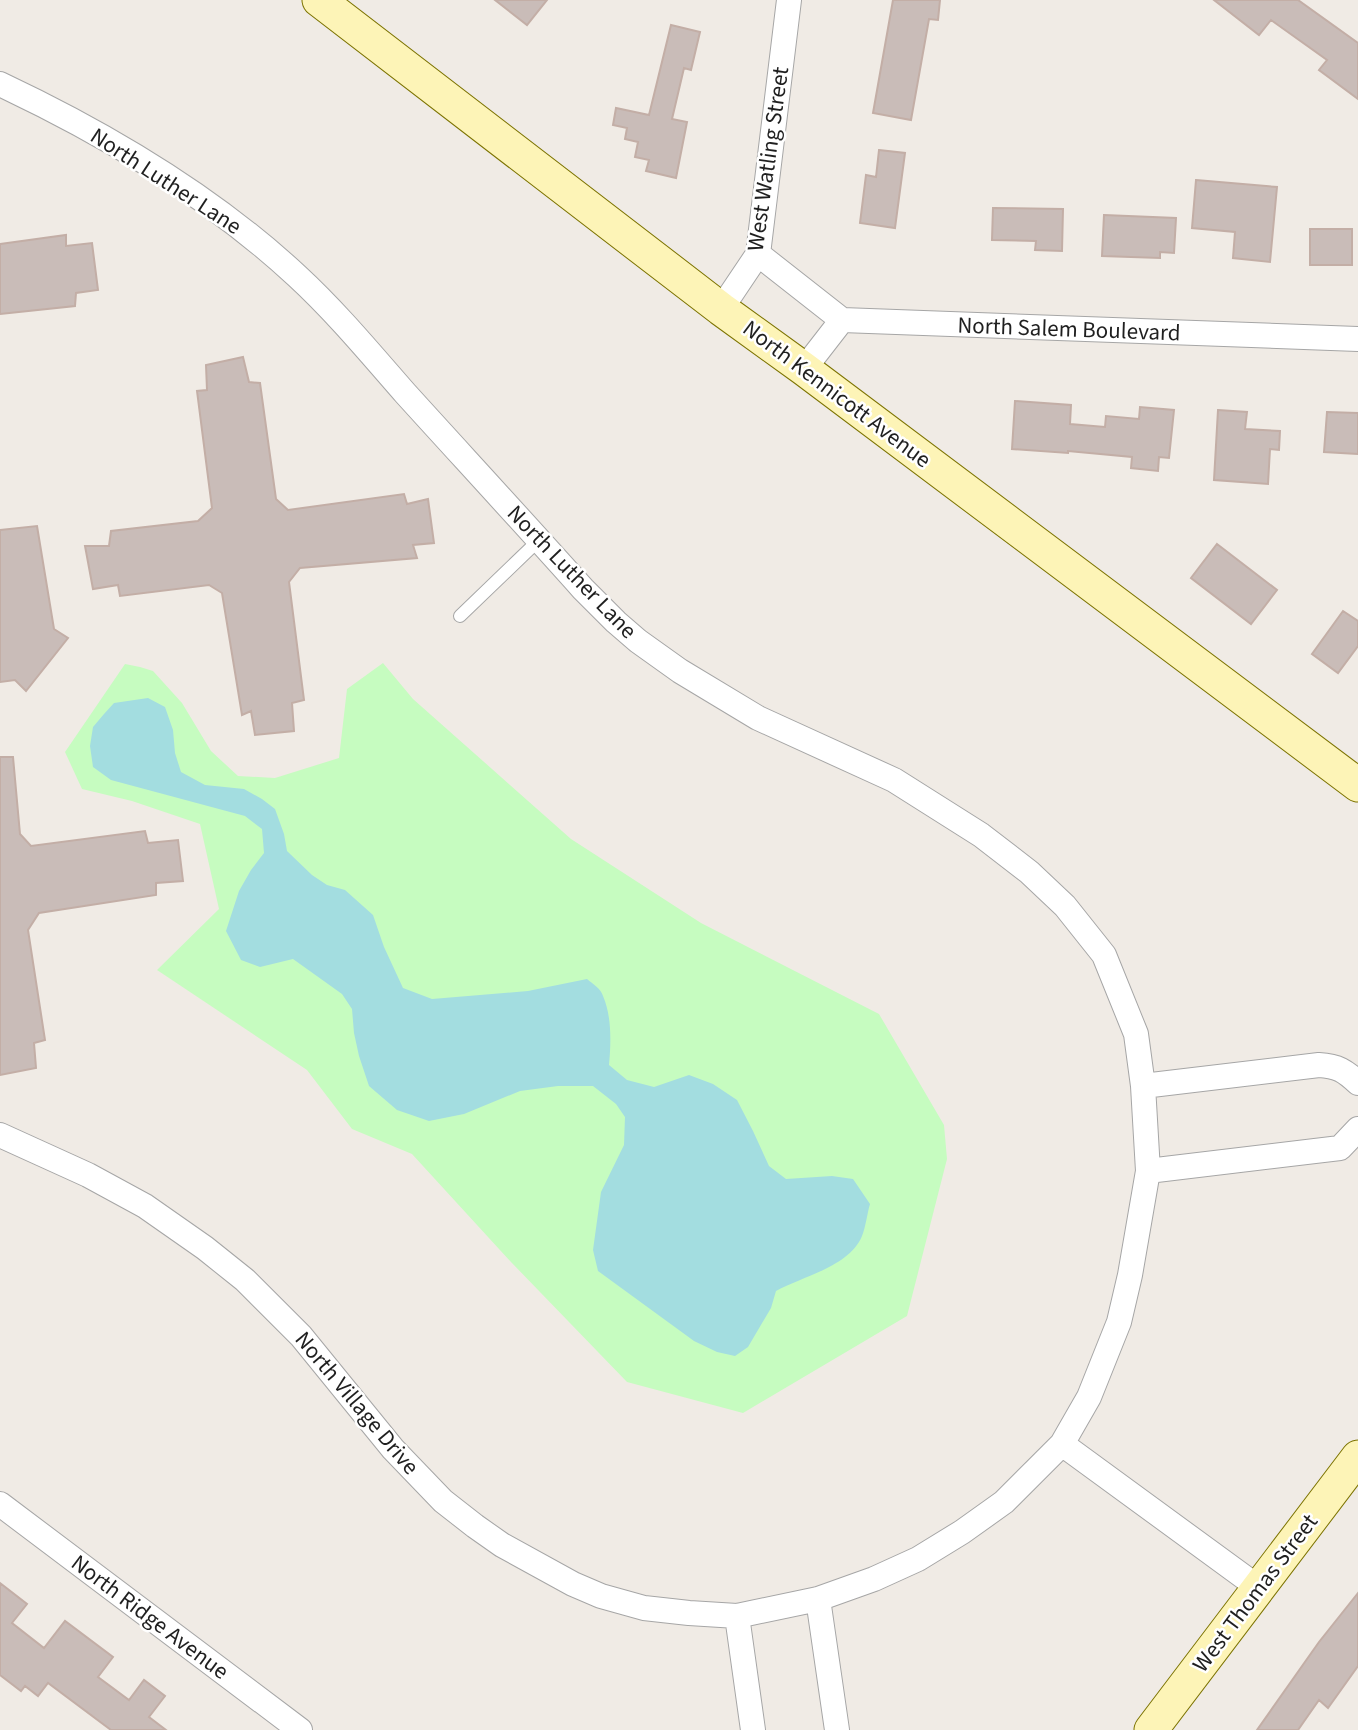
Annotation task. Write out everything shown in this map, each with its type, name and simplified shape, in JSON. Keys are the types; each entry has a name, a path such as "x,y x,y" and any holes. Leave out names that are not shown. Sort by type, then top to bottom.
{"street":[{"name":"North Kennicott Avenue","path":"319,0 721,309 1358,785"},
{"name":"West Watling Street","path":"721,309 758,254 789,0"},
{"name":"North Luther Lane","path":"0,84 105,138 195,196 274,255 337,316 583,589 638,642 758,718 894,780 981,835 1029,872 1065,906 1104,955 1136,1034 1143,1086 1148,1171 1119,1322 1089,1397 1062,1444"},
{"path":"758,254 842,320 804,369"},
{"name":"North Salem Boulevard","path":"842,320 1358,339"},
{"path":"1143,1086 1319,1065 1333,1066 1358,1083"},
{"path":"1148,1171 1340,1147 1358,1129"},
{"name":"North Village Drive","path":"0,1135 88,1175 145,1206 205,1248 245,1280 301,1336 393,1449 443,1501 502,1545 573,1584 601,1596 644,1608 689,1614 737,1616 818,1599 918,1559 962,1532 1004,1502 1062,1444"},
{"path":"1062,1444 1259,1588"},
{"name":"West Thomas Street","path":"1151,1730 1358,1457"},
{"name":"North Ridge Avenue","path":"0,1504 300,1730"},
{"path":"818,1599 837,1730"},
{"path":"737,1616 753,1730"}],"lane":[{"path":"460,616 539,540"}],"green space":[{"path":"383,663 413,699 571,839 701,923 879,1014 944,1125 947,1159 907,1316 743,1413 627,1382 412,1154 352,1129 307,1070 157,970 219,909 200,824 132,801 82,789 65,752 125,664 153,671 182,703 211,751 238,776 275,778 339,758 347,689"}],"water":[{"path":"148,698 165,707 173,730 175,753 181,772 205,785 244,789 262,799 275,809 287,851 312,875 327,885 345,890 373,915 403,988 432,999 528,991 587,979 600,991 606,1004 610,1030 609,1065 627,1080 654,1087 689,1075 713,1084 737,1100 769,1166 786,1179 832,1176 853,1179 870,1204 862,1236 856,1247 824,1270 776,1291 771,1308 748,1347 735,1356 717,1352 694,1341 598,1271 593,1250 601,1192 624,1145 625,1117 616,1104 593,1086 558,1086 520,1091 464,1114 429,1121 397,1110 369,1086 359,1056 352,1009 342,994 293,959 260,967 241,960 226,931 239,891 264,853 262,829 245,816 111,780 93,767 90,746 93,727 114,703"}],"building":[{"path":"495,0 547,0 527,25"},
{"path":"893,0 940,0 938,20 929,19 911,120 873,113"},
{"path":"1214,0 1298,0 1358,43 1358,99 1319,70 1327,60 1271,20 1259,35"},
{"path":"671,25 700,32 691,70 684,68 672,119 687,122 676,178 646,171 649,160 635,157 638,142 625,139 627,128 613,125 616,108 649,115"},
{"path":"879,150 905,153 895,228 860,223 866,175 876,177"},
{"path":"1196,180 1277,187 1270,262 1233,258 1235,232 1192,228"},
{"path":"993,208 1063,209 1062,251 1035,250 1036,241 992,240"},
{"path":"1104,215 1176,218 1174,253 1160,252 1160,258 1102,256"},
{"path":"1310,229 1352,229 1352,265 1310,265"},
{"path":"66,235 66,246 92,243 98,290 76,293 75,306 0,314 0,244"},
{"path":"243,357 249,382 260,383 276,499 288,510 404,494 407,504 428,499 434,543 413,545 417,558 300,568 289,582 304,700 292,703 294,731 255,735 251,711 242,715 222,593 209,585 120,596 118,585 93,589 85,546 109,546 111,531 198,521 212,508 197,391 207,390 206,365"},
{"path":"1015,401 1071,405 1070,424 1105,427 1106,416 1139,419 1140,407 1174,410 1169,458 1159,457 1158,471 1131,468 1132,457 1012,449"},
{"path":"1218,410 1247,412 1245,429 1280,431 1279,450 1270,449 1268,484 1214,480"},
{"path":"1327,412 1358,413 1358,454 1324,452"},
{"path":"37,526 54,629 68,638 26,691 15,680 0,682 0,530"},
{"path":"1217,544 1277,590 1251,624 1191,578"},
{"path":"1343,611 1358,621 1358,646 1338,673 1312,654"},
{"path":"0,757 13,757 20,834 31,846 145,831 148,843 178,840 183,881 156,883 156,895 39,913 28,930 45,1040 34,1043 36,1068 0,1075"},
{"path":"0,1583 27,1604 12,1623 44,1648 65,1621 113,1657 98,1677 129,1700 144,1680 165,1696 149,1717 166,1730 111,1730 48,1683 38,1696 25,1686 21,1691 0,1675"},
{"path":"1358,1593 1358,1666 1328,1708 1319,1700 1298,1730 1257,1730 1319,1642"}]}
